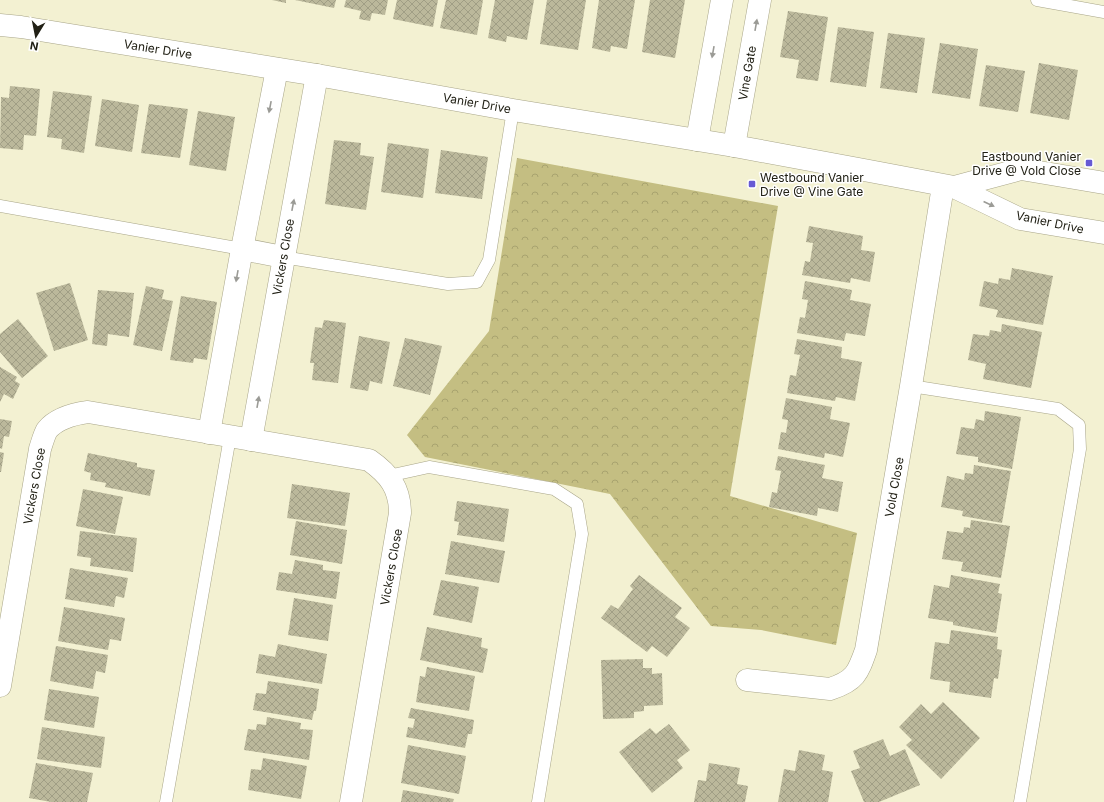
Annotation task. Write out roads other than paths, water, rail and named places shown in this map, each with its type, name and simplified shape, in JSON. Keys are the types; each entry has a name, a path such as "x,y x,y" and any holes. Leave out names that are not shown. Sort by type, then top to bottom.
{"street":[{"path":"697,140 722,0"},
{"name":"Vine Gate","path":"734,146 760,0"},
{"name":"Vanier Drive","path":"0,26 22,27 316,75 513,110 734,146 948,187 1020,219 1104,233"},
{"path":"209,433 242,249 277,69"},
{"name":"Vickers Close","path":"241,438 283,257 316,75"},
{"name":"Vanier Drive","path":"948,187 1021,169 1104,183"},
{"name":"Vold Close","path":"747,680 830,689 843,685 859,670 866,650 911,386 948,187"},
{"path":"242,249 283,257"},
{"name":"Vickers Close","path":"0,686 40,449 47,431 59,420 73,414 88,412 369,460 381,468 396,489 400,503 400,513 351,802"}],"lane":[{"path":"1037,0 1104,12"},
{"path":"283,257 448,284 477,282 489,260 513,110"},
{"path":"0,206 242,249"},
{"path":"911,386 1058,409 1079,425 1080,450 1020,802"},
{"path":"166,802 241,438"},
{"path":"388,476 429,467 554,489 577,504 582,534 538,802"}],"place":[{"name":"Eastbound Vanier Drive @ Vold Close","path":"1089,163"},
{"name":"Westbound Vanier Drive @ Vine Gate","path":"752,184"}]}
